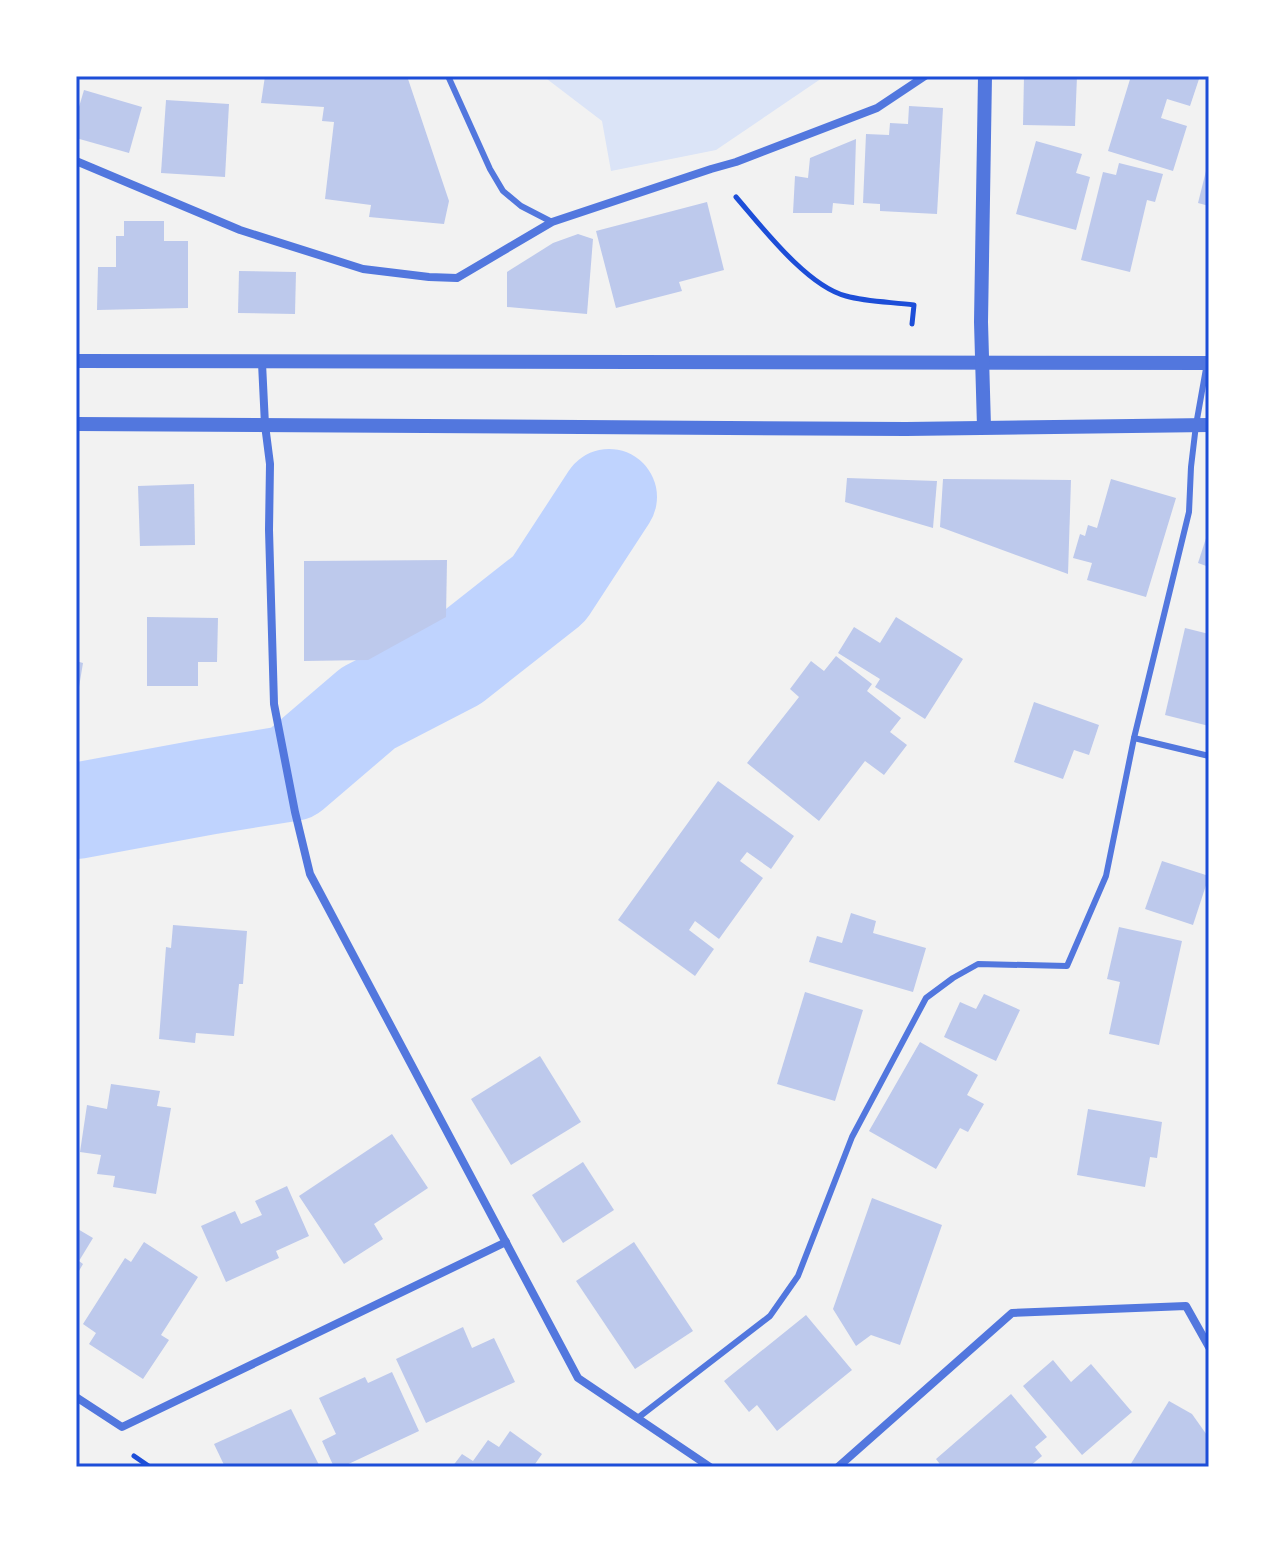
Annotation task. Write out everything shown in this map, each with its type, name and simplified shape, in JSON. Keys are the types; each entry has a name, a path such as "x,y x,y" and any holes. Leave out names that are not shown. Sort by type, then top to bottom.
{"street":[{"path":"76,161 240,230 363,269 457,278 552,222 736,162 877,108 925,76"},
{"path":"984,427 981,322 985,76"},
{"path":"76,361 1208,363"},
{"path":"262,363 270,464 274,704 310,874 578,1378 710,1467"},
{"path":"76,424 906,429 1202,425"},
{"path":"76,1397 122,1427 506,1242"},
{"path":"838,1467 1012,1313 1186,1306 1209,1347"}],"lane":[{"path":"448,76 503,191 521,206 552,222"},
{"path":"639,1417 770,1316 798,1276 852,1137 926,998 978,964 1067,966 1106,876 1134,738 1189,512 1191,467 1202,425 1208,363"},
{"path":"1134,738 1209,756"}],"path":[{"path":"711,169 779,246 821,286 845,296 914,305 912,324"}],"shaded area":[{"path":"543,76 825,76 716,150 611,171 602,121"}],"building":[{"path":"265,76 407,76 449,201 444,224 369,217 371,205 325,199 334,122 322,121 324,107 261,103"},
{"path":"1024,76 1077,76 1075,126 1023,125"},
{"path":"1131,76 1200,76 1190,106 1167,99 1161,118 1187,126 1173,171 1108,151"},
{"path":"84,90 142,107 129,153 76,138 76,117"},
{"path":"166,100 229,104 225,177 161,173"},
{"path":"909,106 943,108 937,214 880,211 880,204 863,203 866,134 889,135 890,123 908,124"},
{"path":"856,139 854,205 833,203 832,213 793,213 795,176 808,178 810,158"},
{"path":"1036,141 1082,154 1076,173 1090,177 1076,230 1016,214"},
{"path":"1119,163 1163,174 1155,202 1147,200 1130,272 1081,260 1103,172 1116,175"},
{"path":"1209,163 1209,206 1198,203"},
{"path":"707,202 724,270 679,282 682,291 616,308 596,231"},
{"path":"124,221 164,221 164,241 188,241 188,308 97,310 98,267 116,267 116,236 124,236"},
{"path":"578,234 593,239 587,314 507,307 507,272 553,243"},
{"path":"239,271 296,272 295,314 238,313"},
{"path":"847,478 937,481 933,528 845,502"},
{"path":"943,479 1071,480 1068,574 940,527"},
{"path":"1111,479 1176,498 1146,597 1087,580 1092,563 1073,558 1080,534 1085,536 1088,525 1097,528"},
{"path":"194,484 195,545 140,546 138,486"},
{"path":"1209,532 1209,567 1198,563"},
{"path":"447,560 446,617 368,660 304,661 304,561"},
{"path":"147,617 218,618 217,662 198,662 198,686 147,686"},
{"path":"896,617 963,659 925,719 875,687 880,679 838,653 854,627 880,643"},
{"path":"1185,628 1209,634 1209,726 1165,715"},
{"path":"836,656 872,684 867,691 901,718 890,732 907,745 884,775 865,761 819,821 747,763 799,697 790,689 811,661 824,671"},
{"path":"76,661 83,663 78,693 76,693"},
{"path":"1034,702 1099,725 1089,755 1074,750 1063,779 1014,762"},
{"path":"718,781 794,836 771,869 747,852 740,861 763,878 719,939 695,921 689,930 714,949 695,976 618,920"},
{"path":"1162,861 1209,876 1193,925 1145,909"},
{"path":"851,913 876,921 873,933 926,948 913,992 809,962 817,936 842,943"},
{"path":"173,925 247,931 243,984 239,984 234,1036 196,1033 195,1043 159,1039 166,947 171,948"},
{"path":"1119,927 1182,941 1159,1045 1109,1034 1120,982 1107,979"},
{"path":"805,992 863,1010 835,1101 777,1084"},
{"path":"984,994 1020,1010 996,1061 944,1037 960,1002 976,1009"},
{"path":"920,1042 978,1075 967,1095 984,1104 968,1132 960,1128 936,1169 869,1131"},
{"path":"540,1056 581,1122 511,1165 471,1099"},
{"path":"111,1084 160,1091 157,1106 171,1108 156,1194 113,1187 115,1176 97,1174 101,1155 80,1152 87,1105 107,1109"},
{"path":"1088,1109 1162,1122 1157,1158 1150,1157 1145,1187 1077,1175"},
{"path":"392,1134 428,1188 374,1224 383,1239 344,1264 299,1196"},
{"path":"583,1162 614,1210 563,1243 532,1195"},
{"path":"287,1186 309,1236 276,1251 279,1258 226,1282 201,1226 235,1211 241,1224 262,1215 255,1201"},
{"path":"872,1198 942,1225 900,1345 871,1335 856,1346 833,1309"},
{"path":"76,1228 93,1238 79,1261 83,1264 76,1276"},
{"path":"144,1242 198,1277 161,1335 169,1340 143,1379 89,1344 96,1333 83,1324 125,1258 131,1262"},
{"path":"634,1242 693,1331 635,1369 576,1281"},
{"path":"806,1315 852,1370 777,1431 757,1405 749,1412 724,1381"},
{"path":"463,1327 472,1348 494,1338 515,1382 426,1423 396,1359"},
{"path":"1053,1360 1071,1382 1091,1364 1132,1412 1082,1455 1023,1386"},
{"path":"392,1372 419,1431 342,1467 334,1467 322,1441 336,1434 319,1398 365,1377 368,1383"},
{"path":"1011,1394 1047,1437 1035,1447 1042,1456 1029,1467 942,1467 936,1459"},
{"path":"1169,1401 1192,1414 1209,1438 1209,1457 1205,1467 1129,1467"},
{"path":"291,1409 320,1467 225,1467 214,1444"},
{"path":"510,1431 542,1454 533,1467 452,1467 462,1454 473,1461 488,1440 499,1447"}],"waterway":[{"path":"76,811 292,773 368,708 455,663 549,589 609,497"}]}
